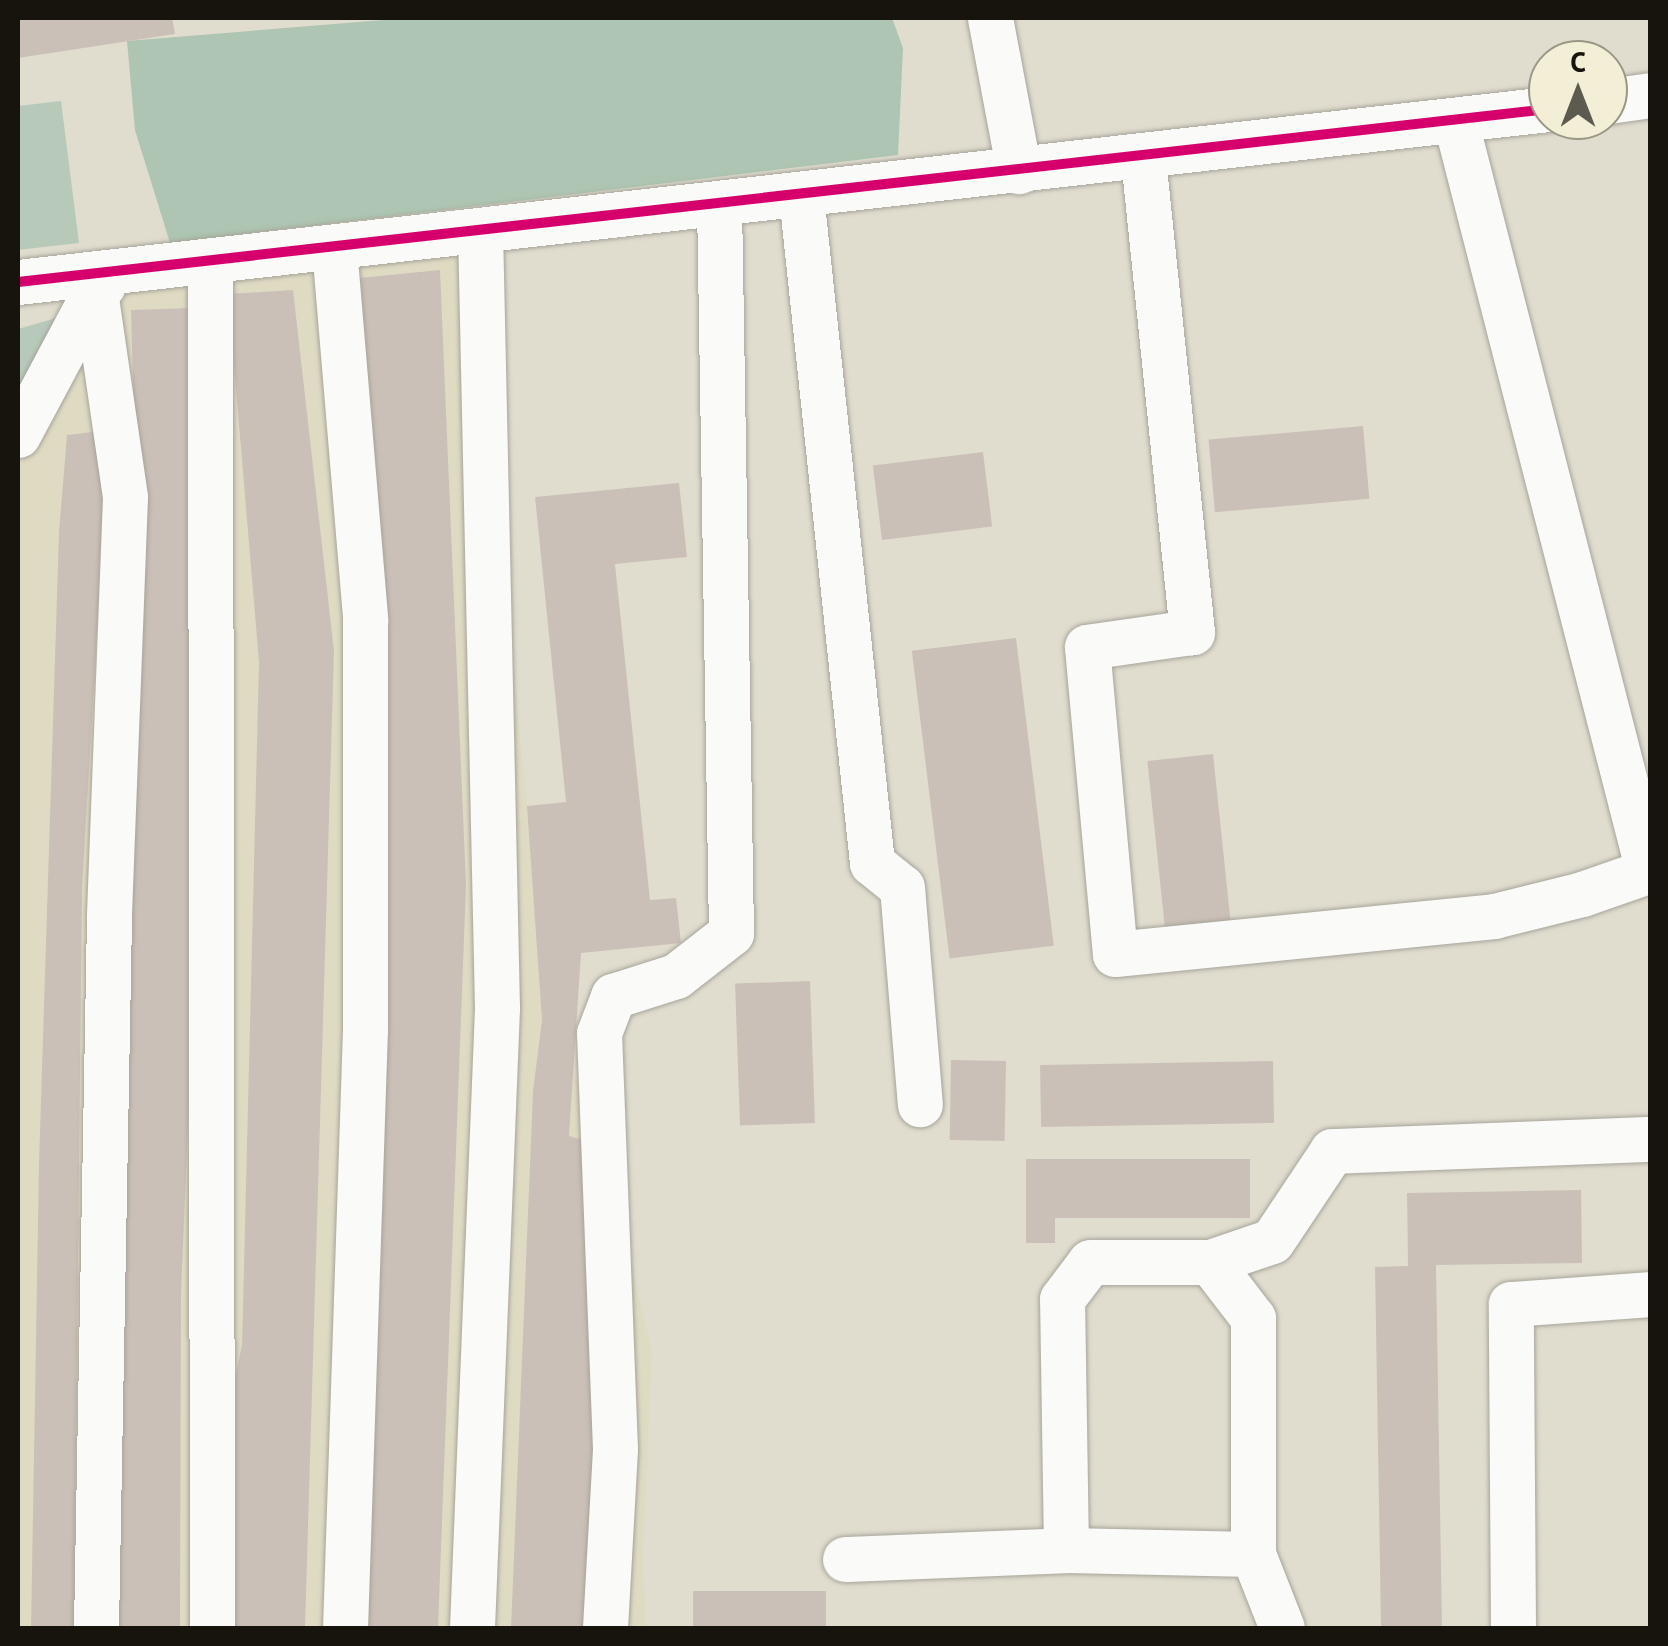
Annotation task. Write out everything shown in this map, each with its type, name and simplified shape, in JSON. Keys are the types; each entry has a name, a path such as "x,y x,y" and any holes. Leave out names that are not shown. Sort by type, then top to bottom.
{"street":[{"path":"990,18 1020,172"},
{"path":"18,282 109,281 210,261 1528,113"},
{"path":"1143,158 1192,632 1087,647 1116,954 1494,916 1649,873 1456,123"},
{"path":"801,195 872,862 902,887 920,1104"},
{"path":"605,1628 615,1449 599,1033 613,996 676,976 731,933 719,204"},
{"path":"472,1628 496,1008 480,232"},
{"path":"334,247 365,620 365,1029 345,1628"},
{"path":"210,261 212,1628"},
{"path":"18,435 109,281"},
{"path":"96,1628 109,918 125,497 109,281"},
{"path":"1066,1550 1062,1299 1090,1262 1210,1262 1272,1241 1332,1152 1650,1140"},
{"path":"1210,1262 1253,1318 1253,1554 1282,1628"},
{"path":"1513,1628 1511,1304 1650,1294"},
{"path":"845,1558 1066,1550 1253,1554"}],"shaded area":[{"path":"470,241 547,1004 601,1143 652,1350 643,1560 646,1628 18,1628 18,446 100,281"}],"green space":[{"path":"408,18 892,18 903,48 898,155 170,243 135,130 127,41"},
{"path":"61,101 79,243 18,250 18,106"},
{"path":"63,316 18,407 18,329"}],"building":[{"path":"18,18 172,18 175,34 18,58"},
{"path":"440,270 466,885 438,1628 367,1628 359,278"},
{"path":"293,290 334,651 305,1628 228,1628 228,1412 242,1345 259,662 228,294"},
{"path":"189,308 211,564 181,1295 180,1628 108,1628 137,525 131,310"},
{"path":"1363,426 1369,499 1215,512 1209,440"},
{"path":"101,431 105,493 82,889 74,1628 31,1628 39,1163 59,532 67,435"},
{"path":"983,452 992,526 882,540 873,466"},
{"path":"679,483 687,557 615,564 650,900 676,898 681,943 581,953 569,1136 590,1142 599,1392 591,1628 511,1628 533,1091 542,1020 527,806 566,802 535,497"},
{"path":"1016,638 1054,946 950,958 912,651"},
{"path":"1213,754 1230,920 1165,927 1147,761"},
{"path":"810,981 815,1123 740,1126 735,984"},
{"path":"951,1060 1006,1061 1005,1141 950,1140"},
{"path":"1273,1061 1274,1123 1041,1127 1040,1065"},
{"path":"1026,1159 1250,1159 1250,1218 1055,1218 1055,1243 1026,1243"},
{"path":"1581,1190 1582,1263 1436,1265 1442,1628 1381,1628 1375,1267 1408,1266 1407,1193"},
{"path":"693,1591 826,1591 826,1628 693,1628"}],"cycle path":[{"path":"18,282 1528,111"}]}
